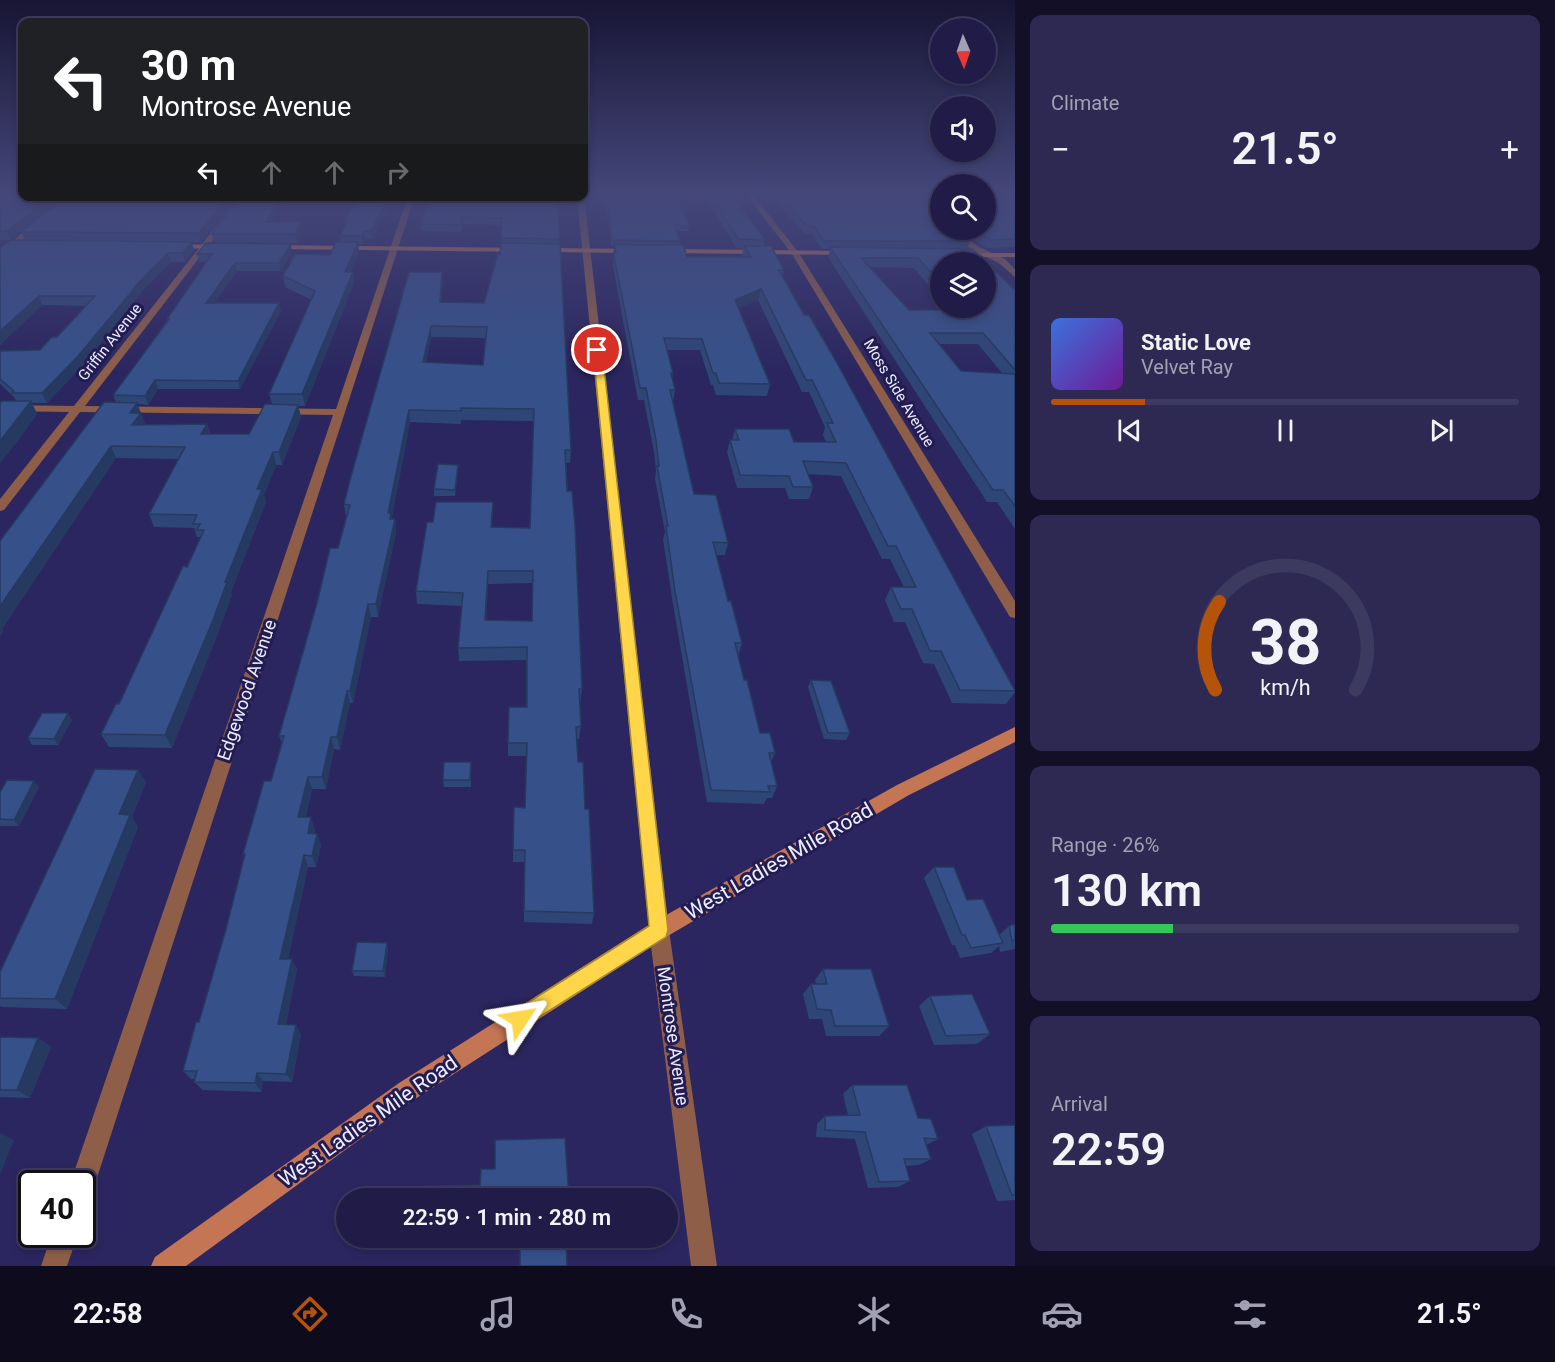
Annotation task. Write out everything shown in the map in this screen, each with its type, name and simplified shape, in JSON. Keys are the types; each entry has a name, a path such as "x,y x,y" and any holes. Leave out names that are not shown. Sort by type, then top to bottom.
{"main road":[{"path":"996,255 1015,255"},
{"name":"West Ladies Mile Road","path":"164,1266 407,1091 659,930 903,790 1015,734"}],"street":[{"name":"Griffin Avenue","path":"0,507 198,254"},
{"name":"Edgewood Avenue","path":"87,1170 392,254"},
{"name":"Montrose Avenue","path":"587,254 659,930 704,1266"},
{"name":"Moss Side Avenue","path":"796,254 1015,613"},
{"path":"996,258 1002,261 1015,274"},
{"path":"0,408 341,412"},
{"path":"54,1266 60,1248"}],"building":[{"path":"0,254 167,254 141,280 79,355 42,393 12,393 14,391 0,379 0,351 40,350 52,337 57,337 95,296 39,296 0,331"},
{"path":"212,254 285,254 279,263 235,263 206,303 279,303 238,381 155,380 145,396 113,395 169,319 167,319"},
{"path":"295,254 353,254 345,272 353,272 302,394 269,394 315,291 283,276"},
{"path":"498,254 561,254 571,450 565,450 567,491 572,491 575,525 582,689 579,689 581,726 576,727 578,762 583,762 585,809 589,809 594,913 524,911 525,850 513,850 514,807 525,808 527,743 508,743 509,707 527,707 527,647 458,648 463,593 416,591 427,522 433,522 436,502 493,502 491,527 530,528 534,409 409,410 388,513 391,513 390,519 395,519 376,604 368,604 350,691 347,691 337,737 331,737 322,777 308,777 298,817 311,817 308,833 317,834 312,856 304,855 280,959 292,959 278,1024 296,1025 286,1074 257,1073 255,1083 194,1082 197,1071 183,1071 196,1022 199,1022 226,929 245,854 243,854 264,781 271,781 284,736 279,736 317,603 330,548 338,548 350,505 344,504 351,476 409,272 442,272 440,302 484,303","holes":["431,326 487,327 483,365 423,362","488,571 533,571 532,621 485,620"]},
{"path":"614,254 751,257 749,254 775,254 784,270 779,270 804,315 809,315 836,361 1015,691 960,690 941,651 930,651 912,609 901,609 891,587 916,587 896,546 888,546 846,463 803,461 813,487 793,487 789,476 740,475 730,440 739,440 735,429 789,429 794,442 836,442 827,423 833,423 812,380 806,380 761,289 735,300 770,384 719,383 716,373 713,373 702,339 664,338 675,390 670,390 694,494 716,495 728,543 713,542 728,601 731,601 742,643 735,643 760,733 770,733 775,753 769,753 777,786 768,786 770,792 711,790 675,591 666,526 668,526 657,466 659,466 656,440 646,388 640,388"},
{"path":"835,254 930,254 930,272 918,258 861,258 909,310 930,310 930,318 996,318 996,272 1015,290 1015,370 983,333 930,333 961,371 1015,374 1015,506 1003,490 993,490"},
{"path":"2,401 31,401 0,441 0,403"},
{"path":"104,402 137,403 130,413 141,413 132,425 207,424 201,434 249,434 265,404 298,405 279,452 273,452 257,489 262,489 225,582 227,582 213,620 165,735 101,734 116,704 119,704 183,566 187,567 204,530 197,530 200,524 193,524 197,515 149,514 185,447 111,446 0,606 0,541"},
{"path":"438,464 458,465 455,490 434,489"},
{"path":"811,680 831,681 850,733 828,733"},
{"path":"42,713 68,713 54,739 28,738"},
{"path":"444,762 471,762 470,780 443,780"},
{"path":"95,769 138,770 119,814 130,815 55,999 0,998 0,972"},
{"path":"7,780 34,781 14,820 0,819 0,792"},
{"path":"934,867 954,867 967,900 983,899 1003,943 971,948 965,935 962,935"},
{"path":"1015,924 1015,940 1012,941 1009,926"},
{"path":"357,942 387,943 383,971 352,971"},
{"path":"823,969 871,969 889,1026 835,1026 831,1010 817,1009 811,984 827,984"},
{"path":"972,994 990,1034 946,1036 930,996"},
{"path":"0,1037 38,1038 17,1090 0,1090"},
{"path":"852,1085 907,1085 918,1118 931,1119 938,1139 924,1138 931,1159 904,1159 910,1181 879,1182 865,1132 825,1130 825,1116 860,1115"},
{"path":"1015,1125 1015,1195 1012,1195 986,1126"},
{"path":"565,1138 568,1188 406,1188 480,1185 481,1169 495,1169 495,1140"},
{"path":"520,1248 566,1248 567,1266 520,1266"}],"route":[{"path":"520,1019 659,930 597,350"}]}
